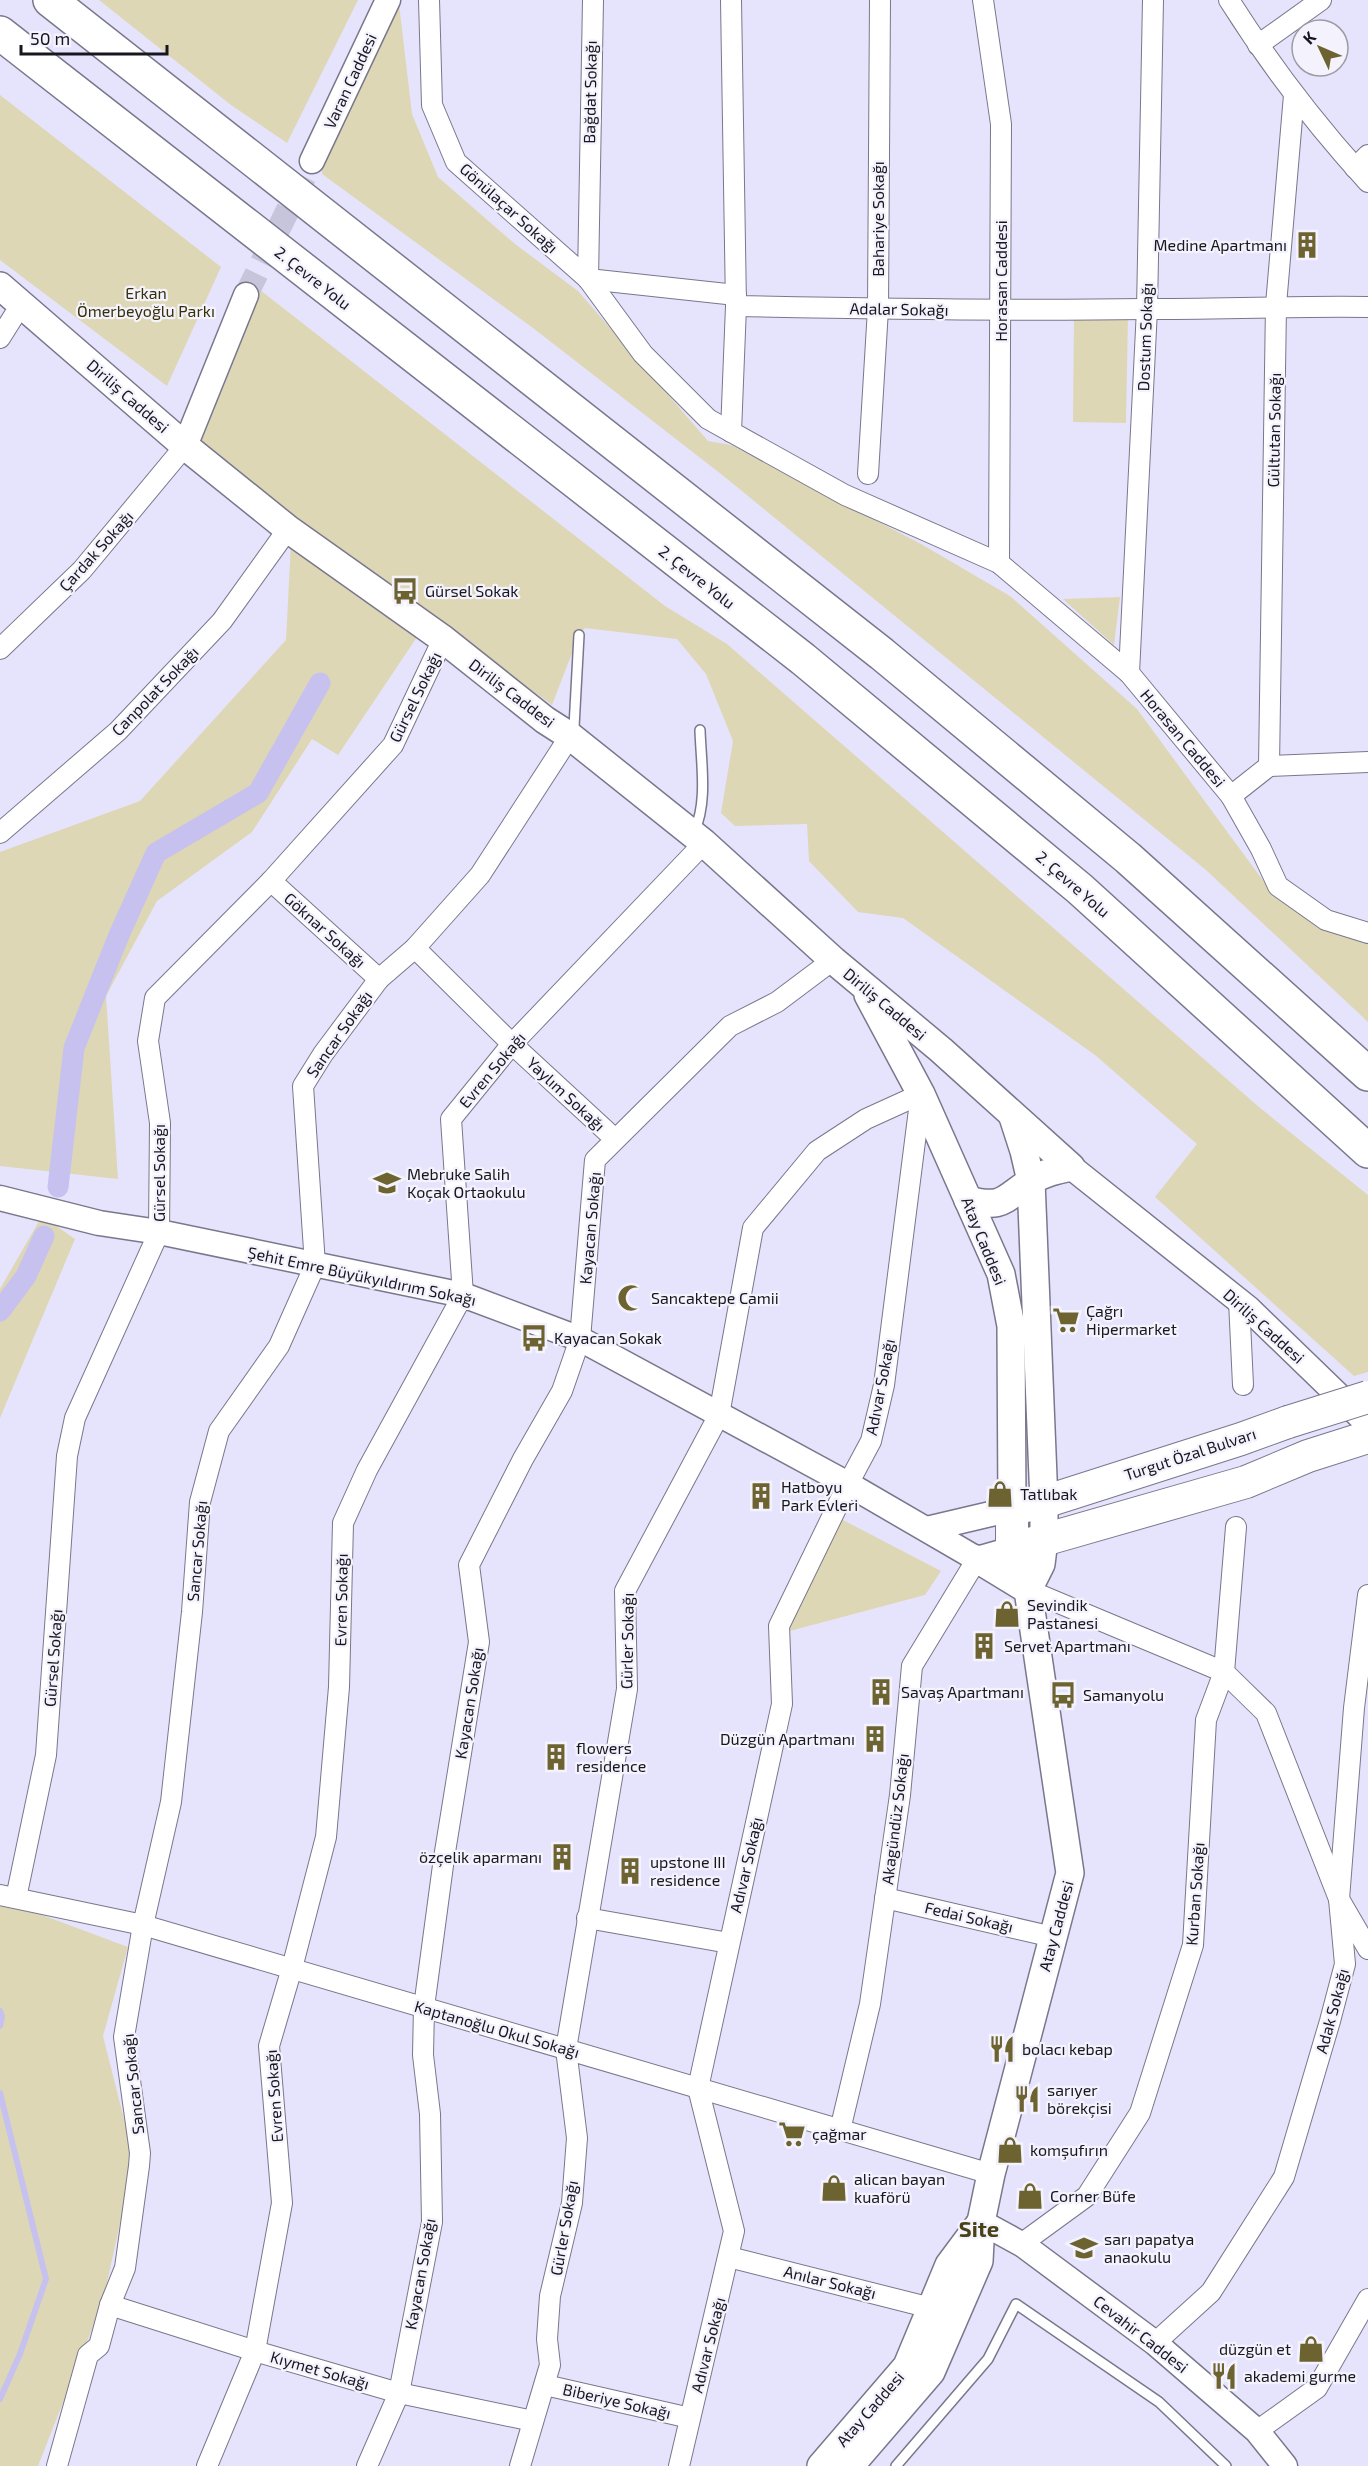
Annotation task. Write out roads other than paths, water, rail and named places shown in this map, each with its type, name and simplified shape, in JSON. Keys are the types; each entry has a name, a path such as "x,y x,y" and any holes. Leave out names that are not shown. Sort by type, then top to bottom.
{"highway":[{"path":"50,0 882,654 1128,858 1368,1074"},
{"name":"2. Çevre Yolu","path":"0,33 802,659 1080,889 1368,1151"},
{"path":"0,51 220,206"}],"main road":[{"name":"Diriliş Caddesi","path":"0,286 185,446 288,529 443,639 545,720 570,736 698,839 832,960 1071,1167"},
{"name":"Atay Caddesi","path":"850,2466 931,2372 979,2261 981,2222 991,2174 1070,1873 1028,1590 1012,1549 1011,1326 1000,1274 921,1095 862,984"},
{"path":"921,1095 938,1078 961,1070"},
{"name":"Atay Caddesi","path":"1012,1115 1031,1181 1044,1502 1044,1540 1041,1564 1028,1590"},
{"path":"968,1200 989,1205 1009,1199 1031,1181 1049,1172 1071,1167"},
{"name":"Turgut Özal Bulvarı","path":"1012,1509 1044,1502 1368,1397"},
{"path":"1012,1549 1246,1482 1308,1456 1368,1437"},
{"path":"977,1559 1028,1590"},
{"name":"Atay Caddesi","path":"821,2466 907,2366 949,2265 981,2222"}],"street":[{"name":"Varan Caddesi","path":"312,161 388,0"},
{"name":"Gönülaçar Sokağı","path":"429,0 432,105 456,162 588,279"},
{"name":"Bağdat Sokağı","path":"588,279 593,0"},
{"path":"731,0 736,301 731,432"},
{"name":"Bahariye Sokağı","path":"868,474 878,309 880,0"},
{"name":"Horasan Caddesi","path":"983,0 1001,124 1002,309 999,563"},
{"name":"Dostum Sokağı","path":"1129,673 1147,309 1153,0"},
{"path":"1229,0 1294,95 1364,168"},
{"path":"1258,45 1321,0"},
{"name":"Gültutan Sokağı","path":"1269,766 1276,305 1294,95"},
{"path":"588,279 736,301"},
{"name":"Horasan Caddesi","path":"588,279 643,354 708,419 845,495 999,563 1129,673 1231,796 1261,849 1278,886 1326,920 1368,933"},
{"path":"185,446 246,295"},
{"name":"Adalar Sokağı","path":"736,301 878,309 1147,309 1276,305 1368,307"},
{"path":"0,338 22,303"},
{"name":"Çardak Sokağı","path":"0,649 82,570 185,446"},
{"name":"Canpolat Sokağı","path":"0,833 118,731 222,621 288,529"},
{"name":"Gürsel Sokağı","path":"8,1897 46,1755 67,1456 75,1418 159,1232 160,1123 148,1041 155,998 271,881 393,745 443,639"},
{"name":"Sancar Sokağı","path":"57,2466 88,2355 99,2346 110,2305 125,2268 140,2153 124,2037 143,1925 171,1802 192,1612 200,1502 219,1431 279,1346 315,1265 303,1086 323,1054 379,979 415,948 480,874 570,736"},
{"path":"1231,796 1269,766 1368,762"},
{"name":"Evren Sokağı","path":"207,2466 255,2351 282,2203 269,2046 326,1837 339,1687 342,1523 367,1470 463,1295 451,1119 512,1044 698,839"},
{"name":"Göknar Sokağı","path":"271,881 379,979"},
{"name":"Yaylım Sokağı","path":"415,948 512,1044 615,1139"},
{"name":"Kayacan Sokağı","path":"367,2466 399,2392 432,2222 430,2114 423,2055 424,2007 441,1880 479,1642 468,1566 523,1459 562,1391 580,1339 595,1160 730,1026 777,1002 832,960"},
{"name":"Gürler Sokağı","path":"520,2466 550,2365 547,2339 550,2296 572,2203 576,2138 566,2049 627,1689 625,1591 719,1415 753,1228 817,1151 866,1119 921,1095"},
{"name":"Adıvar Sokağı","path":"679,2466 734,2231 698,2088 782,1704 779,1626 871,1441 884,1385 921,1095"},
{"name":"Diriliş Caddesi","path":"1071,1167 1239,1301 1368,1424"},
{"name":"Şehit Emre Büyükyıldırım Sokağı","path":"0,1198 99,1223 159,1232 463,1295 580,1339 848,1484 977,1559"},
{"path":"1239,1301 1243,1385"},
{"path":"927,1529 1012,1509"},
{"name":"Kurban Sokağı","path":"1023,2245 1087,2196 1140,2113 1193,1945 1206,1720 1224,1672 1236,1527"},
{"path":"977,1559 1012,1549"},
{"name":"Akagündüz Sokağı","path":"840,2130 870,2004 900,1795 912,1666 977,1559"},
{"path":"1028,1590 1224,1672 1266,1713 1339,1899 1368,1948"},
{"name":"Adak Sokağı","path":"1155,2343 1211,2292 1284,2177 1345,1964 1339,1899 1361,1716 1368,1595"},
{"name":"Kaptanoğlu Okul Sokağı","path":"8,1897 143,1925 991,2174"},
{"name":"Fedai Sokağı","path":"885,1898 1053,1937"},
{"path":"588,1918 729,1943"},
{"name":"Cevahir Caddesi","path":"981,2222 1023,2245 1155,2343 1257,2431 1285,2466"},
{"name":"Anılar Sokağı","path":"729,2257 931,2308"},
{"path":"1257,2431 1317,2388 1368,2299"},
{"name":"Kıymet Sokağı","path":"110,2305 255,2351 399,2392 533,2421"},
{"name":"Biberiye Sokağı","path":"545,2385 690,2418"}],"lane":[{"path":"570,736 574,727 579,635"},
{"path":"698,839 700,730"},
{"path":"896,2466 988,2359 1016,2304 1159,2402 1226,2466"}],"waterway":[{"path":"58,1187 74,1048 119,935 156,853 258,793 320,683"},
{"path":"0,1311 26,1276 44,1236"},
{"path":"0,2011 2,2016 0,2026"},
{"path":"0,2093 46,2279 20,2354 0,2399"}],"tunnel":[{"path":"246,295 312,161"}],"place":[{"name":"Medine Apartmanı","path":"1307,245"},
{"name":"Gürsel Sokak","path":"405,591"},
{"name":"Mebruke Salih Koçak Ortaokulu","path":"387,1183"},
{"name":"Sancaktepe Camii","path":"631,1298"},
{"name":"Çağrı Hipermarket","path":"1066,1320"},
{"name":"Kayacan Sokak","path":"534,1338"},
{"name":"Tatlıbak","path":"1000,1494"},
{"name":"Hatboyu Park Evleri","path":"761,1496"},
{"name":"Sevindik Pastanesi","path":"1007,1614"},
{"name":"Servet Apartmanı","path":"984,1646"},
{"name":"Savaş Apartmanı","path":"881,1692"},
{"name":"Samanyolu","path":"1063,1695"},
{"name":"Düzgün Apartmanı","path":"875,1739"},
{"name":"flowers residence","path":"556,1757"},
{"name":"özçelik aparmanı","path":"562,1857"},
{"name":"upstone III residence","path":"630,1871"},
{"name":"bolacı kebap","path":"1002,2049"},
{"name":"sarıyer börekçisi","path":"1027,2099"},
{"name":"çağmar","path":"792,2134"},
{"name":"komşufırın","path":"1010,2150"},
{"name":"alican bayan kuaförü","path":"834,2188"},
{"name":"Corner Büfe","path":"1030,2196"},
{"name":"sarı papatya anaokulu","path":"1084,2248"},
{"name":"düzgün et","path":"1311,2349"},
{"name":"akademi gurme","path":"1224,2376"}],"district":[{"name":"Site","path":"979,2229"}],"park label":[{"name":"Erkan Ömerbeyoğlu Parkı","path":"146,302"}]}
